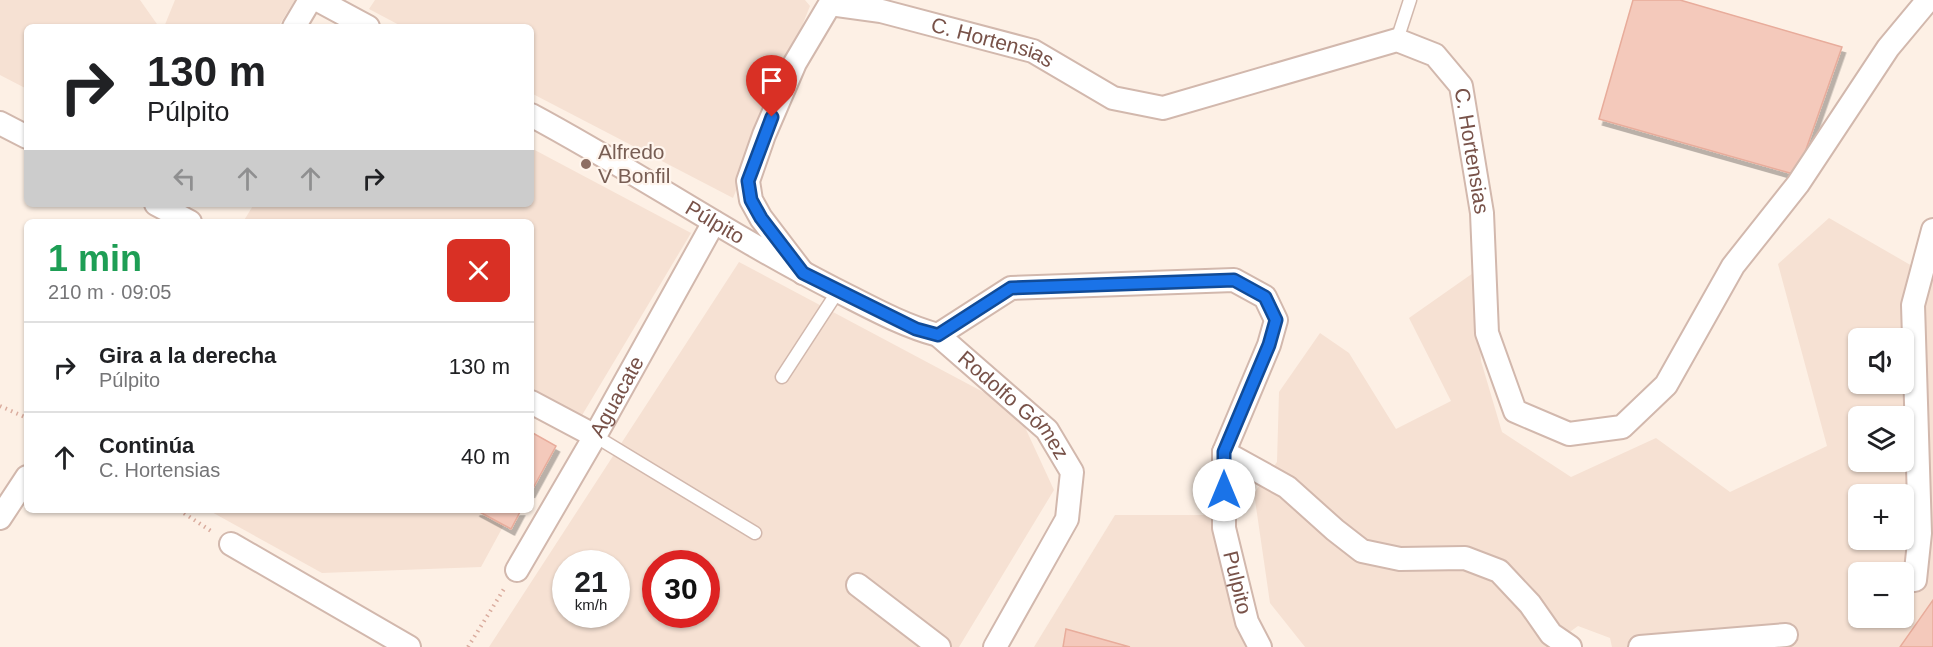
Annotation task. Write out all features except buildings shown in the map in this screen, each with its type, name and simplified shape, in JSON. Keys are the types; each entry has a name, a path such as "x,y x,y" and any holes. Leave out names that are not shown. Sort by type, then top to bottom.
{"street":[{"path":"296,24 310,0"},
{"path":"318,0 362,24"},
{"name":"C. Hortensias","path":"803,273 761,218 751,200 748,181 764,135 795,63 828,2 881,11 1033,51 1113,98 1163,108 1397,40 1435,55 1461,86 1482,213 1487,333 1515,411 1569,434 1622,427 1666,385 1733,266 1798,184 1888,48 1928,0"},
{"name":"Púlpito","path":"534,117 573,137 803,273 916,329 938,335"},
{"path":"0,123 24,135"},
{"path":"163,207 187,217"},
{"name":"Aguacate","path":"517,570 595,436 714,222"},
{"path":"1916,580 1920,533 1912,304 1933,230"},
{"name":"Pulpito","path":"938,335 1011,288 1234,280 1265,297 1276,320 1269,345 1224,452 1224,528 1247,622 1260,647"},
{"name":"Rodolfo Gómez","path":"938,335 1047,430 1072,472 1067,519 994,647"},
{"path":"534,404 595,436"},
{"path":"1224,452 1287,487 1335,530 1362,550 1400,560 1465,558 1499,571 1530,604 1551,634 1570,647"},
{"path":"0,519 24,482"},
{"path":"231,544 408,647"},
{"path":"858,585 939,647"},
{"path":"1640,647 1786,635"}],"lane":[{"path":"1397,40 1410,0"},
{"path":"782,377 838,291"},
{"path":"595,436 755,532"}],"path":[{"path":"0,406 24,417"},
{"path":"184,513 231,544"},
{"path":"468,647 517,570"}],"shaded area":[{"path":"0,0 140,0 157,24 24,24 24,87 0,75"},
{"path":"175,0 295,0 280,24 165,24"},
{"path":"375,0 805,0 810,6 733,198 534,95 534,24 397,24 369,9"},
{"path":"534,150 691,233 581,417 534,391 534,219 245,219 252,207 534,207"},
{"path":"1829,218 1933,278 1933,647 1612,647 1610,638 1578,626 1549,647 1305,647 1270,603 1254,493 1277,462 1279,392 1320,333 1349,353 1396,429 1451,401 1409,318 1476,271 1481,361 1502,432 1571,477 1656,438 1730,492 1827,446 1778,264"},
{"path":"739,262 1017,410 1054,490 959,647 489,647"},
{"path":"213,513 510,513 481,567 322,573"},
{"path":"1115,515 1220,515 1262,647 1034,647"}],"place":[{"name":"Alfredo V Bonfil","path":"586,164"}],"route":[{"path":"772,117 748,181 751,200 761,218 803,273 916,329 938,335 1011,288 1234,280 1265,297 1276,320 1269,345 1224,452 1224,490"}]}
